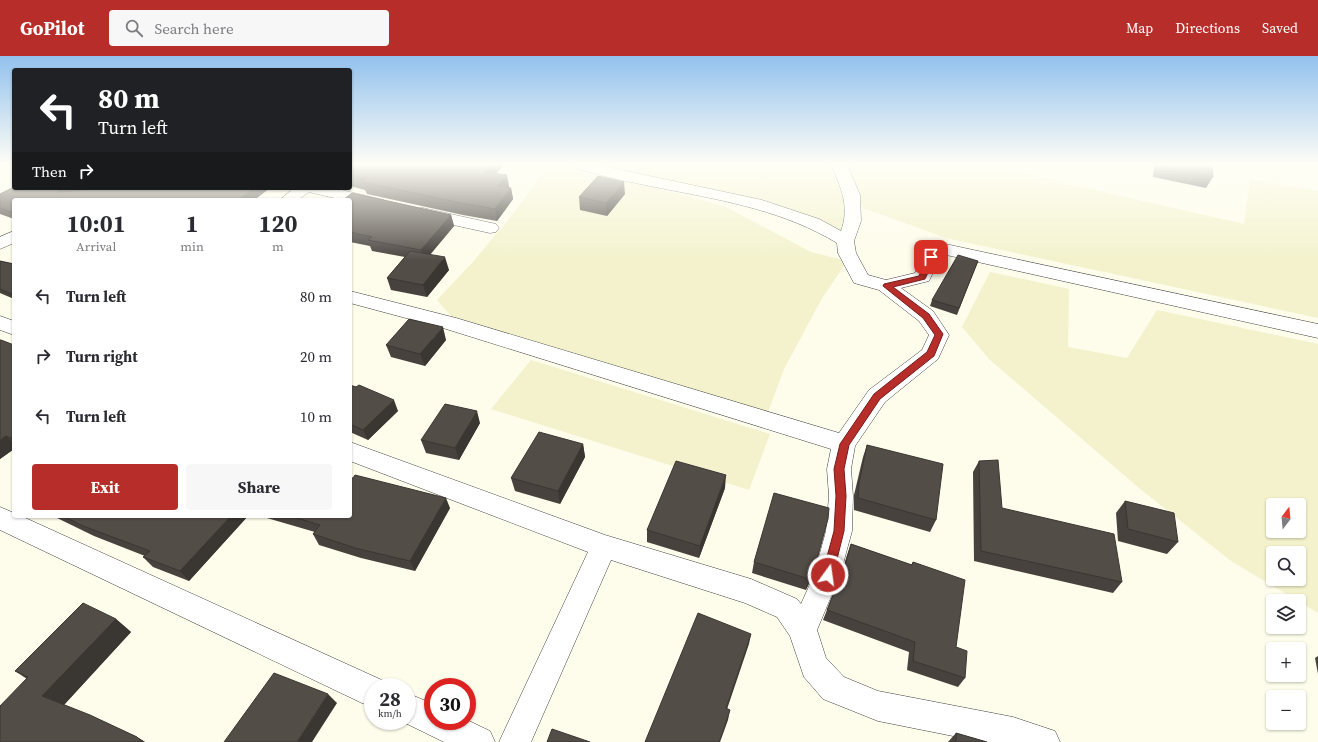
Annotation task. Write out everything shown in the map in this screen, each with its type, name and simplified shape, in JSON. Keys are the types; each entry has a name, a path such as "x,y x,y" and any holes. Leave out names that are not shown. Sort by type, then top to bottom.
{"street":[{"path":"351,197 490,228"},
{"path":"730,197 757,204 814,223 845,241"},
{"path":"803,630 828,575 839,531 841,496 839,469 844,444 877,396 931,354 939,334 926,316 886,286 861,279 847,253 845,241 853,221 852,197"},
{"path":"0,244 12,237"},
{"path":"886,286 922,277 936,247 1318,331"},
{"path":"352,298 449,322 844,444"},
{"path":"0,323 12,327"},
{"path":"352,452 604,546 751,592 787,608 803,630 814,667 834,688 878,706 959,721 1013,733 1044,742"},
{"path":"0,518 364,688"},
{"path":"515,742 604,546"},
{"path":"453,730 479,742"}],"green space":[{"path":"525,197 689,197 724,206 811,252 847,261 821,300 784,369 768,412 451,316 437,300 472,263"},
{"path":"731,197 844,197 847,204 843,234 774,207"},
{"path":"859,197 1126,197 1244,224 1248,197 1318,197 1318,318 946,238 863,208"},
{"path":"990,272 1069,289 1068,347 1127,358 1157,310 1318,344 1318,613 1306,606 1306,594 1286,594 1273,586 1306,586 1306,546 1266,546 1266,582 1231,561 1139,488 989,359 962,327"},
{"path":"531,360 770,434 749,490 491,409"}],"building":[{"path":"0,197 242,197 12,198 12,212 0,208"},
{"path":"370,197 451,215 421,250 368,240 372,237 352,232 352,198 346,198"},
{"path":"433,197 504,197 495,209"},
{"path":"579,197 611,197 606,203"},
{"path":"410,251 445,257 423,285 387,278"},
{"path":"958,255 978,261 959,308 932,300"},
{"path":"0,261 12,264 12,294 0,289"},
{"path":"409,319 443,327 420,354 386,345"},
{"path":"1,340 12,344 12,438 6,436 0,440"},
{"path":"359,385 394,400 363,430 352,425 352,386 356,387"},
{"path":"445,404 477,411 455,448 421,440"},
{"path":"539,432 583,444 558,491 511,478"},
{"path":"867,445 943,464 936,520 858,498 859,483"},
{"path":"998,460 1002,508 1114,534 1122,582 981,551 979,461"},
{"path":"676,461 726,475 700,546 647,530"},
{"path":"355,475 446,498 410,561 355,548 313,534 320,525 297,518 352,518 353,478"},
{"path":"774,493 829,508 828,519 816,563 809,579 754,562"},
{"path":"1125,501 1174,513 1178,542 1128,529"},
{"path":"67,518 229,518 180,571 143,557 150,551 83,526"},
{"path":"851,544 912,565 913,562 965,580 956,647 967,651 965,678 913,661 915,642 827,610 845,565"},
{"path":"83,603 116,619 42,696 90,715 137,737 142,742 0,742 0,706 28,677 15,671"},
{"path":"698,613 751,634 726,708 730,710 719,742 645,742"},
{"path":"274,673 328,694 297,742 224,742"},
{"path":"552,729 590,742 547,742"},
{"path":"956,733 987,742 956,742"}],"route":[{"path":"828,575 839,531 841,496 839,469 844,444 877,396 931,354 939,334 926,316 886,286 922,277 931,257"}]}
